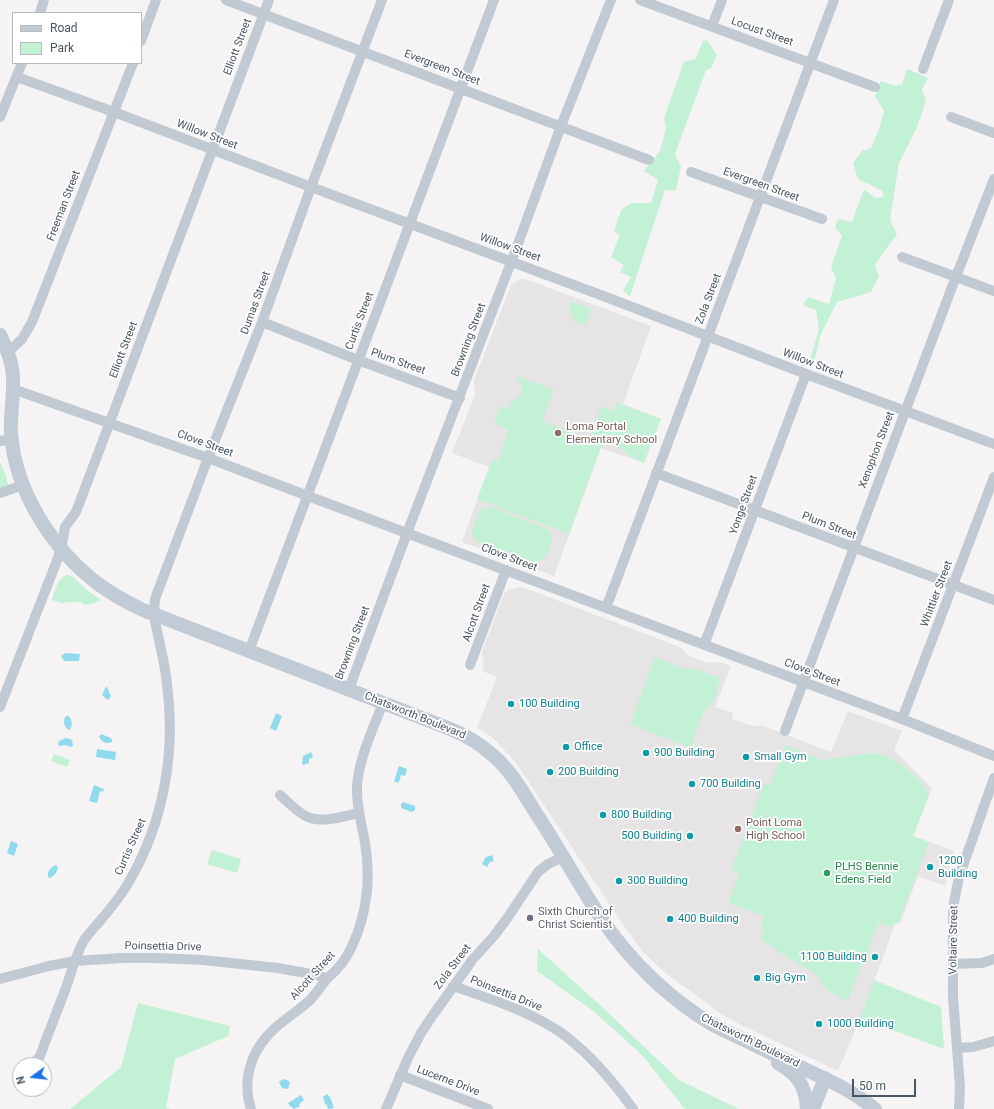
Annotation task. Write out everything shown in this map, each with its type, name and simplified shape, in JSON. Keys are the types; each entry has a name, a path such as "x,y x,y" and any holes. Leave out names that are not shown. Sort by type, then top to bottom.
{"main road":[{"path":"0,335 8,352 13,371 13,395 5,413 4,438"},
{"name":"Chatsworth Boulevard","path":"4,438 23,485 38,514 61,549 81,570 108,591 134,606 463,734 479,744 496,758 513,778 608,928 629,954 653,979 680,1002 705,1020 826,1078 852,1093 875,1109"},
{"path":"744,1039 749,1050 784,1066 797,1077 804,1090 807,1109"},
{"path":"813,1109 826,1078"}],"street":[{"path":"40,12 44,0"},
{"path":"142,38 156,0"},
{"name":"Evergreen Street","path":"226,0 648,160"},
{"name":"Elliott Street","path":"0,707 61,549 65,527 76,512 269,0"},
{"name":"Dumas Street","path":"154,614 155,599 208,458 262,322 310,188 382,0"},
{"name":"Curtis Street","path":"249,651 494,0"},
{"name":"Browning Street","path":"349,689 407,533 460,398 561,126 611,0"},
{"name":"Locust Street","path":"640,0 875,87"},
{"path":"712,26 722,0"},
{"name":"Zola Street","path":"606,608 834,0"},
{"path":"923,69 949,0"},
{"path":"0,117 22,64"},
{"name":"Freeman Street","path":"8,352 22,339 32,322 133,64"},
{"name":"Willow Street","path":"17,77 114,112 310,188 606,296 707,337 994,444"},
{"path":"951,117 994,133"},
{"name":"Evergreen Street","path":"691,172 822,220"},
{"name":"Xenophon Street","path":"785,731 853,548 994,179"},
{"path":"902,257 994,291"},
{"name":"Plum Street","path":"262,322 460,398"},
{"name":"Yonge Street","path":"704,645 806,374"},
{"name":"Clove Street","path":"13,395 109,423 208,458 902,719 994,756"},
{"name":"Plum Street","path":"656,473 994,600"},
{"name":"Whittier Street","path":"902,719 994,477"},
{"path":"0,493 23,485"},
{"name":"Alcott Street","path":"470,665 506,570"},
{"name":"Curtis Street","path":"39,1057 74,961 84,940 116,903 130,880 139,863 154,825 169,760 169,704 168,684 154,614"},
{"name":"Alcott Street","path":"251,1109 247,1090 248,1070 255,1055 270,1033 309,1000 345,959 360,926 365,907 368,875 357,794 359,772 362,759 383,703"},
{"name":"Voltaire Street","path":"959,1109 960,1086 953,1004 953,917 958,883 994,778"},
{"path":"280,795 302,814 312,819 326,819 359,814"},
{"name":"Zola Street","path":"386,1109 400,1075 421,1033 453,986 494,936 538,872 548,864 563,857"},
{"name":"Poinsettia Drive","path":"0,979 74,961 150,958 195,959 278,968 327,978"},
{"path":"953,964 982,963 994,959"},
{"name":"Poinsettia Drive","path":"453,986 507,1005 549,1025 568,1038 597,1064 633,1109"},
{"path":"957,1048 973,1047 994,1041"},
{"name":"Lucerne Drive","path":"400,1075 488,1109"}],"shaded area":[{"name":"Loma Portal Elementary School","path":"522,279 651,326 623,404 661,419 644,463 601,448 554,576 462,542 489,467 452,453 475,395 474,380 511,285"},
{"name":"Point Loma High School","path":"522,587 680,647 686,655 689,654 689,656 708,663 720,662 731,666 715,707 733,713 732,719 755,727 761,725 831,752 848,711 902,731 894,750 932,788 913,836 954,851 945,886 918,876 900,923 896,922 860,1019 838,1071 719,1013 669,976 642,951 515,761 492,737 477,728 497,677 482,671 484,665 482,652 504,594 510,588"}],"green space":[{"path":"707,40 717,55 711,68 706,70 675,154 681,167 676,190 665,190 630,296 623,291 631,277 620,272 624,265 611,257 620,235 614,232 621,210 631,203 651,203 658,180 644,171 660,151 666,128 664,118 684,62 695,59 703,41"},
{"path":"907,69 928,78 922,89 926,101 917,127 899,163 890,220 897,234 875,265 879,276 871,292 837,302 821,334 814,362 810,360 819,329 816,310 803,305 808,297 829,304 836,278 831,267 842,236 835,227 838,219 852,222 864,189 875,198 883,197 883,191 858,179 853,163 862,151 871,148 880,127 884,111 875,96 881,81 896,86 902,84"},
{"path":"571,301 591,309 585,325 574,321 569,309"},
{"path":"518,376 554,390 542,421 602,444 569,534 477,499 492,460 497,462 509,430 494,423 501,406 517,412 509,408 509,403 517,399 521,393 522,389 517,378"},
{"path":"617,403 661,419 644,463 630,456 612,442 592,433 601,406 614,411"},
{"path":"0,462 9,485 0,489"},
{"path":"485,507 492,507 549,530 551,534 551,541 544,559 536,562 532,561 503,550 487,546 475,540 472,531 479,512"},
{"path":"67,575 73,577 101,600 85,605 81,602 62,603 52,600 59,582"},
{"path":"655,657 682,668 696,669 713,676 717,675 721,684 717,686 715,699 703,714 691,748 630,724"},
{"name":"PLHS Bennie Edens Field","path":"786,745 822,760 873,753 888,757 910,771 920,781 929,796 913,836 929,842 898,924 895,923 892,927 879,923 848,1000 831,993 818,979 819,976 760,939 765,930 761,925 764,916 728,903 739,873 731,870 764,783 770,785"},
{"path":"54,754 70,760 67,767 51,761"},
{"path":"212,850 241,859 237,873 207,864"},
{"path":"538,949 679,1080 739,1109 685,1109 642,1055 592,1010 537,971"},
{"path":"874,980 941,1007 944,1049 860,1019"},
{"path":"138,1003 230,1026 228,1036 175,1059 166,1108 171,1109 70,1109 121,1067"}],"water":[{"path":"65,653 80,654 79,661 64,661 61,656"},
{"path":"107,687 111,696 108,700 102,695"},
{"path":"276,713 282,716 276,731 270,728"},
{"path":"69,716 72,722 72,726 69,730 64,723 65,717"},
{"path":"101,734 111,738 112,742 106,743 103,741 99,737"},
{"path":"66,738 72,740 73,746 60,746 58,744 59,741"},
{"path":"97,749 116,752 115,760 96,757"},
{"path":"311,752 313,757 309,759 309,763 303,765 303,756"},
{"path":"399,766 407,769 405,776 401,775 399,782 397,783 394,781"},
{"path":"94,785 104,789 103,792 100,791 97,803 89,801"},
{"path":"403,802 415,806 415,810 412,812 401,808 401,804"},
{"path":"11,841 18,844 14,856 7,853"},
{"path":"492,855 494,861 490,862 487,867 482,864 486,857"},
{"path":"56,865 58,867 56,872 49,878 49,871"},
{"path":"283,1079 290,1082 288,1089 282,1088 279,1082"},
{"path":"327,1094 330,1097 334,1108 328,1109 327,1105 325,1104 323,1097"},
{"path":"301,1095 304,1100 299,1104 300,1106 294,1109 288,1103"}],"place":[{"name":"Loma Portal Elementary School","path":"558,433"},
{"name":"100 Building","path":"511,704"},
{"name":"Office","path":"566,747"},
{"name":"900 Building","path":"646,753"},
{"name":"Small Gym","path":"746,757"},
{"name":"200 Building","path":"550,772"},
{"name":"700 Building","path":"692,784"},
{"name":"800 Building","path":"603,815"},
{"name":"Point Loma High School","path":"738,829"},
{"name":"500 Building","path":"690,836"},
{"name":"1200 Building","path":"930,867"},
{"name":"PLHS Bennie Edens Field","path":"827,873"},
{"name":"300 Building","path":"619,881"},
{"name":"Sixth Church of Christ Scientist","path":"530,918"},
{"name":"400 Building","path":"670,919"},
{"name":"1100 Building","path":"875,957"},
{"name":"Big Gym","path":"757,978"},
{"name":"1000 Building","path":"819,1024"}]}
